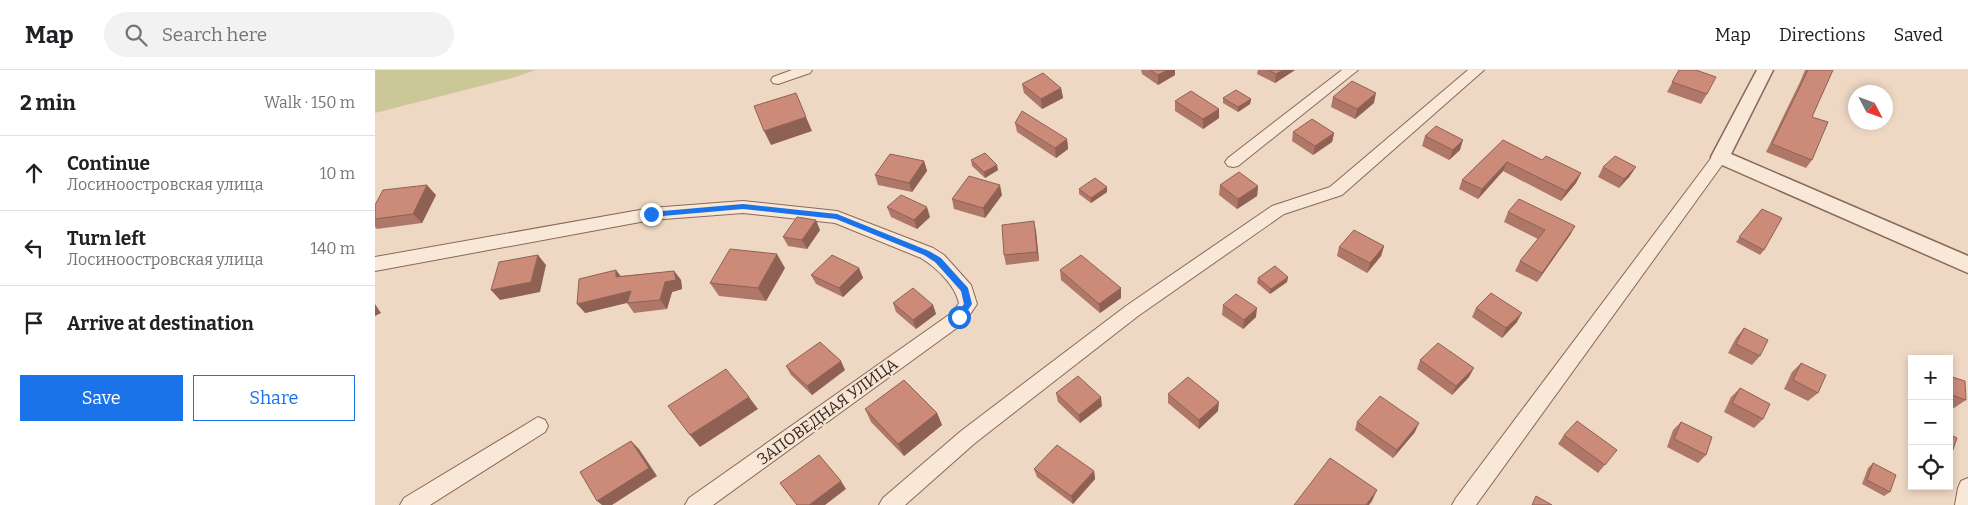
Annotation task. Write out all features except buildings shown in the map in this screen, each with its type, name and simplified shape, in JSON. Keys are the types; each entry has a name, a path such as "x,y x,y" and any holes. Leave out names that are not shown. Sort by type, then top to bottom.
{"street":[{"path":"778,80 805,70"},
{"path":"1233,162 1351,70"},
{"path":"890,505 968,437 1132,311 1278,210 1337,191 1477,70"},
{"path":"1463,505 1720,157 1765,70"},
{"path":"1720,157 1968,265"},
{"name":"ЗАПОВЕДНАЯ УЛИЦА","path":"375,264 651,214 743,207 837,216 927,253 938,260 965,290 968,304 959,317 696,505"},
{"path":"411,505 538,426"},
{"path":"1966,505 1968,488"}],"shaded area":[{"path":"375,70 536,70 512,78 375,113"}],"route":[{"path":"651,214 743,207 837,216 927,253 938,260 965,290 968,304 959,317"}]}
